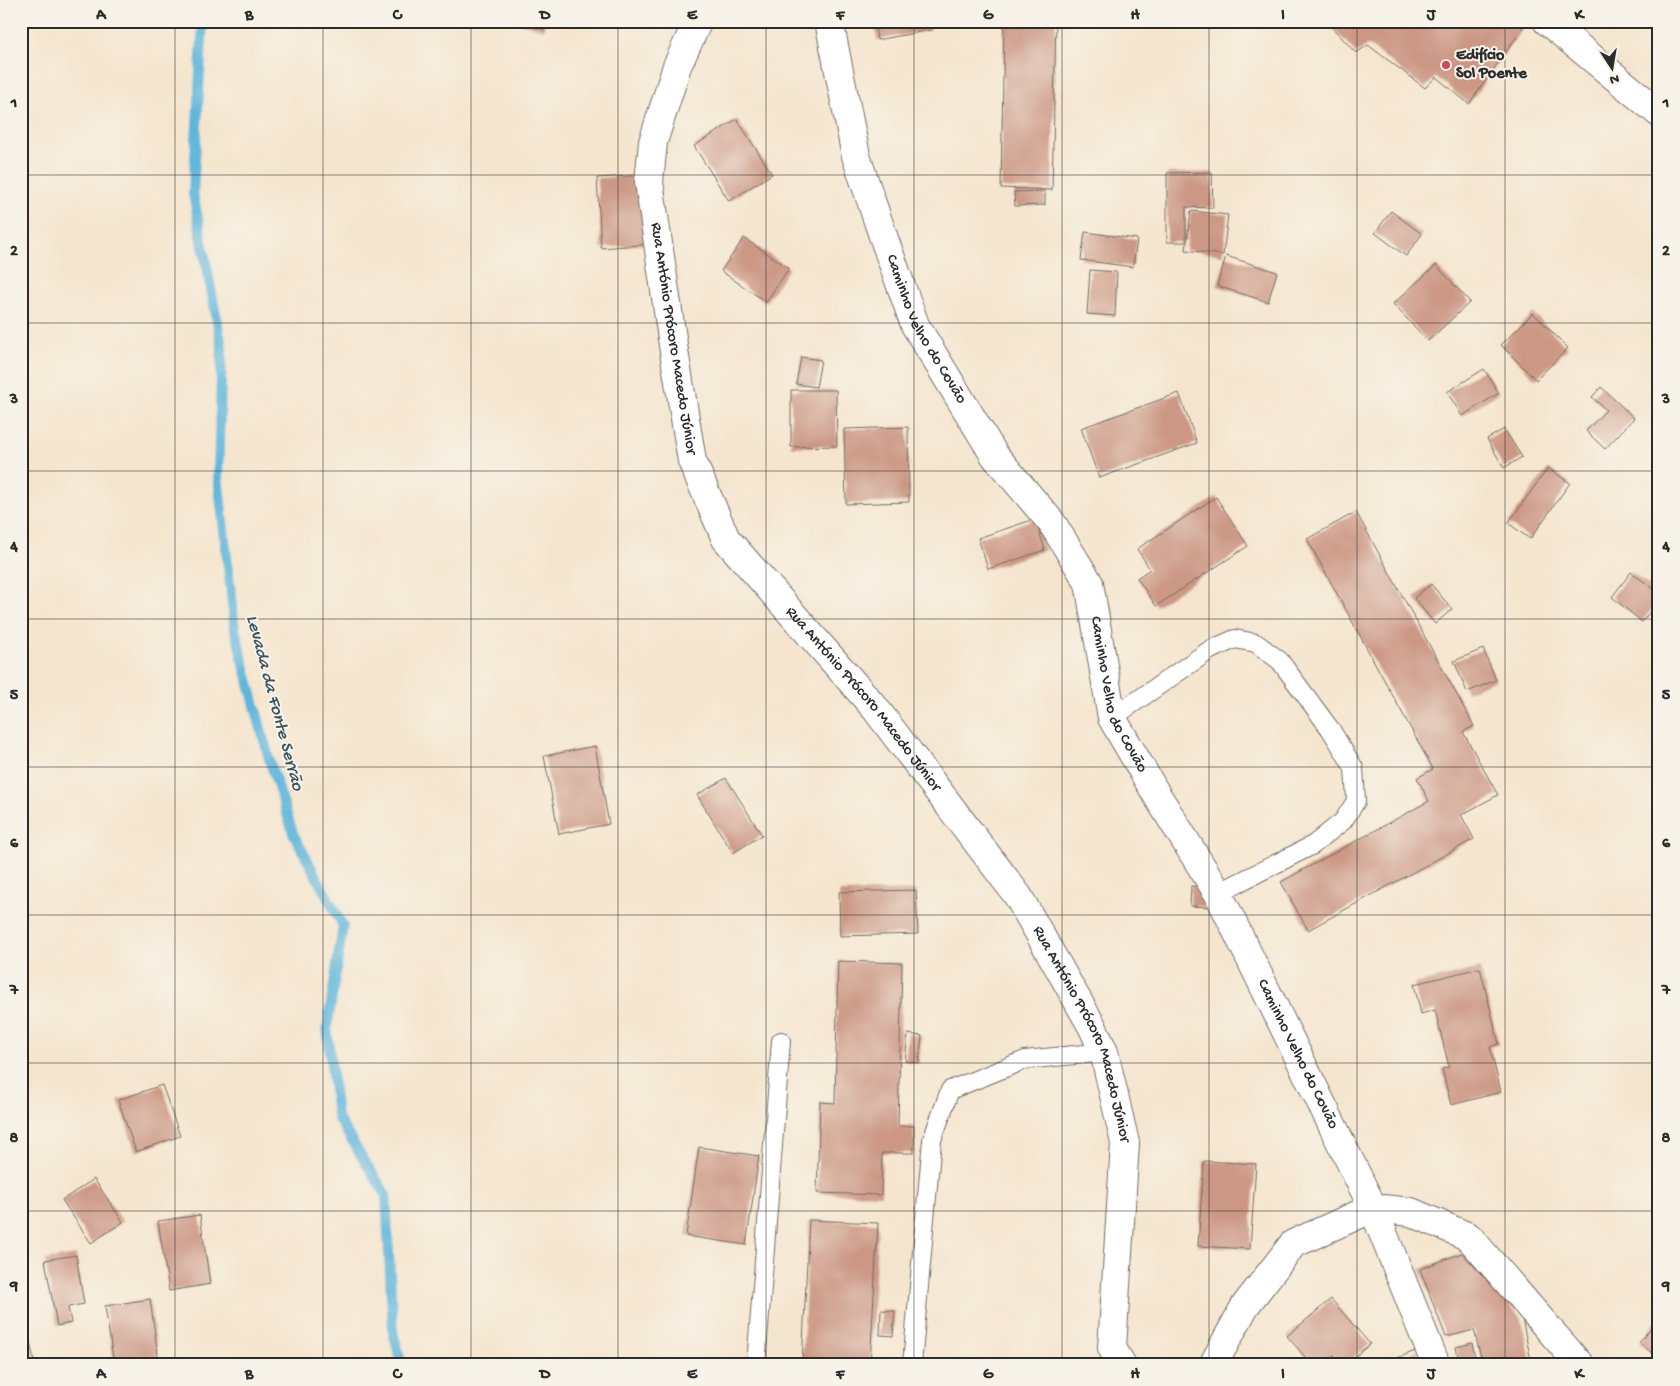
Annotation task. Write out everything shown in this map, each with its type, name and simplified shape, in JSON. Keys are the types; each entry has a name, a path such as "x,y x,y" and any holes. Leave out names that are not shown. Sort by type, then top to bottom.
{"street":[{"name":"Rua António Prócoro Macedo Júnior","path":"698,21 677,66 653,142 649,182 692,461 726,539 875,708 1018,896 1092,1026 1104,1052 1124,1142 1112,1348 1122,1365"},
{"name":"Caminho Velho do Covão","path":"829,21 856,156 915,325 995,456 1052,523 1088,583 1112,718 1158,797 1218,893 1373,1208 1436,1365"},
{"path":"1547,21 1659,113"},
{"path":"1213,1365 1245,1306 1293,1244 1373,1208 1411,1212 1469,1237 1580,1365"}],"lane":[{"path":"1112,718 1210,650 1235,639 1256,643 1280,661 1332,730 1354,768 1356,801 1343,821 1313,845 1218,893"},
{"path":"756,1365 781,1040"},
{"path":"912,1365 932,1140 950,1090 1025,1060 1104,1052"}],"building":[{"path":"512,21 546,21 544,30"},
{"path":"874,21 930,21 931,30 877,40"},
{"path":"1004,21 1056,21 1052,190 1001,188"},
{"name":"Edifício Sol Poente","path":"1326,21 1514,21 1523,28 1469,104 1436,77 1425,88 1368,45 1356,53"},
{"path":"737,119 772,174 729,201 694,146"},
{"path":"1212,172 1213,208 1186,207 1186,242 1167,242 1167,173"},
{"path":"647,175 652,244 601,248 597,178"},
{"path":"1045,191 1045,205 1015,206 1014,192"},
{"path":"1191,211 1228,215 1223,255 1186,250"},
{"path":"1391,211 1422,234 1406,256 1375,233"},
{"path":"1085,232 1137,239 1133,267 1081,260"},
{"path":"744,238 789,268 766,302 721,271"},
{"path":"1226,256 1277,272 1268,302 1217,286"},
{"path":"1436,265 1470,302 1428,341 1393,304"},
{"path":"1090,270 1117,272 1115,316 1087,314"},
{"path":"1533,313 1568,348 1536,380 1501,345"},
{"path":"801,357 821,360 816,387 796,384"},
{"path":"1484,369 1499,393 1462,416 1447,392"},
{"path":"1601,387 1634,418 1605,449 1586,431 1606,410 1592,397"},
{"path":"791,390 836,390 837,446 791,447"},
{"path":"1179,393 1197,443 1099,478 1081,428"},
{"path":"908,427 909,502 846,504 844,429"},
{"path":"1504,429 1522,457 1504,468 1487,439"},
{"path":"1548,468 1570,483 1530,539 1508,523"},
{"path":"1216,497 1248,546 1156,606 1137,578 1150,569 1137,549"},
{"path":"1356,512 1474,726 1463,732 1498,795 1461,815 1474,839 1308,930 1281,882 1429,801 1417,778 1433,769 1307,539"},
{"path":"1035,519 1045,550 988,569 978,538"},
{"path":"1631,572 1659,593 1659,600 1642,622 1612,597"},
{"path":"1431,584 1452,609 1435,624 1414,598"},
{"path":"1483,649 1496,680 1467,692 1454,661"},
{"path":"595,746 609,824 559,834 544,756"},
{"path":"726,778 762,835 733,853 697,795"},
{"path":"1191,886 1211,887 1210,907 1190,906"},
{"path":"916,890 918,934 840,936 839,892"},
{"path":"838,961 902,963 898,1126 914,1126 914,1153 882,1153 881,1195 817,1193 820,1102 835,1103"},
{"path":"1480,968 1499,1044 1490,1047 1501,1092 1451,1105 1442,1069 1449,1067 1435,1010 1421,1014 1414,984"},
{"path":"908,1034 922,1036 919,1063 905,1061"},
{"path":"162,1085 180,1136 136,1152 118,1100"},
{"path":"699,1147 759,1156 746,1245 686,1236"},
{"path":"1204,1161 1256,1164 1250,1249 1198,1246"},
{"path":"94,1179 123,1222 91,1243 62,1200"},
{"path":"200,1215 210,1284 169,1291 158,1221"},
{"path":"809,1220 878,1223 870,1365 802,1365"},
{"path":"1462,1253 1522,1319 1532,1365 1483,1365 1474,1330 1446,1337 1420,1269"},
{"path":"76,1255 84,1304 68,1307 71,1323 57,1326 45,1260"},
{"path":"150,1299 159,1362 138,1365 114,1365 105,1306"},
{"path":"1331,1299 1370,1344 1345,1365 1342,1365 1334,1355 1323,1365 1312,1365 1287,1336"},
{"path":"881,1310 895,1311 893,1336 880,1335"},
{"path":"1656,1321 1659,1324 1659,1358 1639,1343"},
{"path":"27,1328 35,1365 21,1365 21,1329"},
{"path":"1472,1343 1476,1362 1460,1365 1456,1347"},
{"path":"1418,1350 1423,1365 1379,1365"}],"waterway":[{"name":"Levada da Fonte Serrão","path":"203,21 193,193 222,347 218,476 235,630 269,759 293,833 343,926 327,1029 337,1117 386,1195 393,1332 402,1365"}],"place":[{"name":"Edifício Sol Poente","path":"1446,65"}]}
